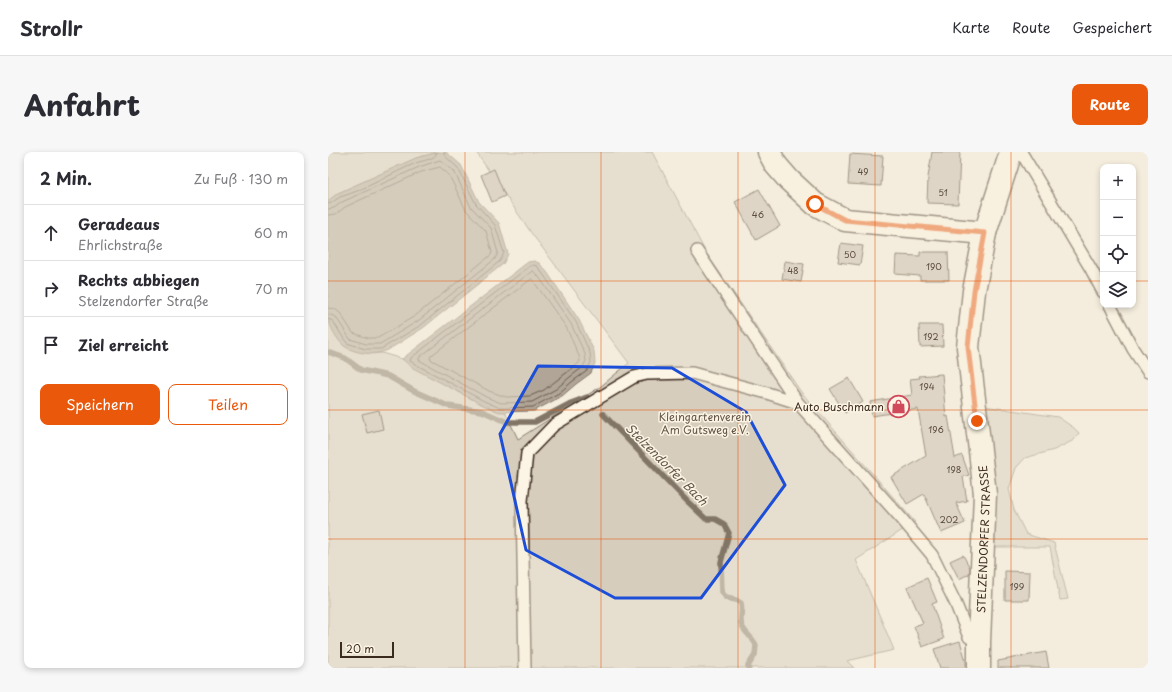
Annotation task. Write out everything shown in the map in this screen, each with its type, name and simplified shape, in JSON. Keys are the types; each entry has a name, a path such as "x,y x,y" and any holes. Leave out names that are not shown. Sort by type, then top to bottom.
{"street":[{"path":"769,152 776,165 789,180 815,204 845,220 985,233"},
{"name":"STELZENDORFER STRASSE","path":"979,668 985,494 968,347 974,291 985,233 1012,152"}],"lane":[{"path":"1021,152 1100,286"},
{"path":"697,251 798,403 901,518 932,555 969,637 979,642"},
{"path":"1112,308 1133,349 1148,372"},
{"path":"525,668 522,501 527,453 554,425 634,377 647,374 692,373 798,403"}],"highlighted area":[{"path":"538,366 672,368 746,412 785,485 701,598 615,598 526,550 500,434"}],"green space":[{"path":"328,152 439,152 416,158 338,193 328,201"},
{"name":"Kleingartenverein Am Gutsweg e.V.","path":"476,152 652,152 705,251 801,392 915,522 856,560 894,650 847,661 854,668 328,668 328,318 341,342 345,346 370,354 382,353 402,359 505,412 518,439 600,387 629,363 532,234"},
{"path":"984,406 1058,417 1079,433 1074,440 1054,450 1025,458 1016,468 1009,489 1014,510 1026,534 1054,543 1068,599 1060,600 1050,547 987,547"}],"water":[{"path":"439,152 446,152 461,165 479,202 499,223 508,254 503,264 423,328 388,350 377,353 366,353 349,349 336,337 328,318 328,201 338,193 416,158"},
{"path":"534,261 539,263 547,272 579,320 594,351 595,363 591,373 562,396 534,411 499,412 413,368 402,359 528,262"}],"building":[{"path":"932,152 960,152 958,204 927,203 928,177"},
{"path":"850,154 883,156 881,186 848,184"},
{"path":"494,169 505,196 492,202 481,175"},
{"path":"759,189 780,226 756,240 735,202"},
{"path":"841,243 863,246 860,265 838,262"},
{"path":"920,252 948,252 949,280 920,280 920,276 895,274 896,255 920,256"},
{"path":"785,261 804,264 801,282 782,279"},
{"path":"919,325 942,325 943,346 920,347"},
{"path":"942,374 946,417 948,416 955,458 962,455 969,475 963,477 967,501 956,503 965,523 941,533 924,494 907,504 891,477 926,456 918,409 872,416 870,402 912,395 910,379 920,378 919,376"},
{"path":"849,378 863,402 845,413 830,389"},
{"path":"379,410 383,429 367,433 362,414"},
{"path":"963,555 970,568 969,574 959,579 950,561"},
{"path":"1005,571 1030,572 1029,600 1005,600"},
{"path":"927,578 937,602 932,604 944,639 922,647 914,626 923,623 907,587"},
{"path":"960,641 966,661 966,668 940,668 934,649"},
{"path":"1046,652 1049,668 998,668 998,661"}],"waterway":[{"name":"Stelzendorfer Bach","path":"328,352 345,358 361,370 388,376 414,391 448,406 482,411 507,422 535,422 571,403 587,397"},
{"name":"Stelzendorfer Bach","path":"603,414 706,519 715,519 724,524 729,533 721,562 722,592 726,598 736,600 741,603 742,626 756,645 755,655 748,666 749,668"}],"place":[{"name":"Auto Buschmann","path":"899,406"}],"route":[{"path":"815,204 845,220 985,233 974,291 968,347 977,421"}]}
